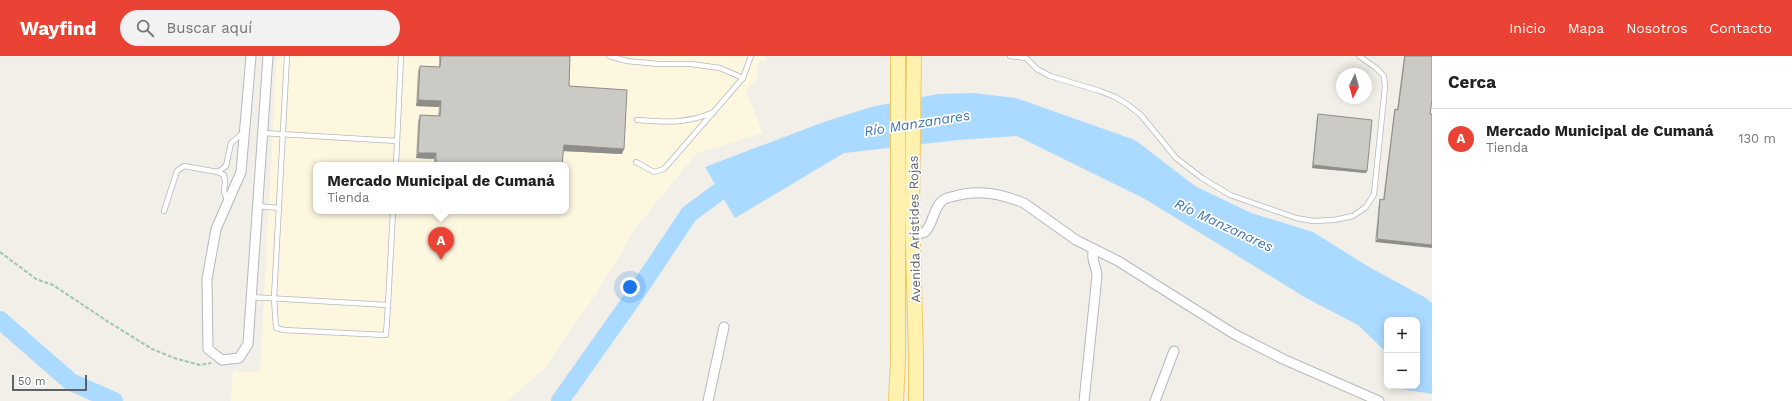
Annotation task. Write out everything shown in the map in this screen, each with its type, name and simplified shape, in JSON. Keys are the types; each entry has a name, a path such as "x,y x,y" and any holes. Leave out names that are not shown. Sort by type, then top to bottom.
{"main road":[{"name":"Avenida Arístides Rojas","path":"896,401 898,361 898,56"},
{"name":"Avenida Arístides Rojas","path":"914,56 912,209 916,401"}],"street":[{"path":"251,56 241,172 216,229 207,279 208,349 222,360 239,358 248,344 268,56"},
{"path":"913,236 921,234 928,229 941,202 945,199 970,193 988,192 1024,203 1076,240 1118,261 1234,334 1283,359 1379,401"},
{"path":"1084,401 1097,276 1097,268 1093,264 1092,258 1094,249"},
{"path":"708,401 724,327"},
{"path":"1155,401 1174,351"}],"lane":[{"path":"287,56 274,298 276,328 284,330 386,335 393,214"},
{"path":"396,162 402,56"},
{"path":"610,56 626,61 658,64 691,64 720,68 743,78"},
{"path":"636,162 654,172 664,169 716,111 743,78 751,56"},
{"path":"1010,56 1026,58 1037,69 1050,76 1100,91 1127,104 1141,115 1176,158 1202,178 1230,195 1296,218 1313,221 1334,220 1353,216 1366,208 1374,194 1384,76 1376,68 1359,56"},
{"path":"637,120 683,122 701,118 716,111"},
{"path":"218,172 226,166 231,143 244,131"},
{"path":"262,133 397,141"},
{"path":"164,211 177,170 184,166 218,172 224,175 226,182 224,192 228,202"},
{"path":"257,206 279,208"},
{"path":"251,296 388,304"}],"path":[{"path":"0,252 36,278 53,285 152,349 177,359 200,365 222,360"}],"shaded area":[{"path":"277,56 766,56 766,61 758,62 757,79 746,91 763,133 697,153 638,225 596,294 544,369 507,401 231,401 233,371 260,373"}],"water":[{"path":"973,93 1016,98 1135,140 1195,186 1251,213 1313,232 1369,267 1426,298 1432,303 1432,394 1400,389 1420,389 1420,317 1384,317 1384,350 1358,325 1306,298 1145,199 1017,136 958,140 844,153 735,218 705,167 821,123 871,107 938,94"}],"building":[{"path":"441,56 570,56 569,86 627,90 624,149 564,145 562,162 436,162 436,153 418,153 420,115 440,116 441,101 418,100 420,66 440,67"},
{"path":"1405,56 1432,56 1432,100 1430,114 1432,114 1432,245 1377,239 1380,199 1384,200 1395,109 1398,110"},
{"path":"1318,114 1372,120 1367,171 1313,165"}],"waterway":[{"name":"Río Manzanares","path":"560,401 635,295 689,214 739,177"},
{"name":"Río Manzanares","path":"0,320 71,382 114,401"}],"place":[{"name":"Mercado Municipal de Cumaná","path":"441,260"}]}
